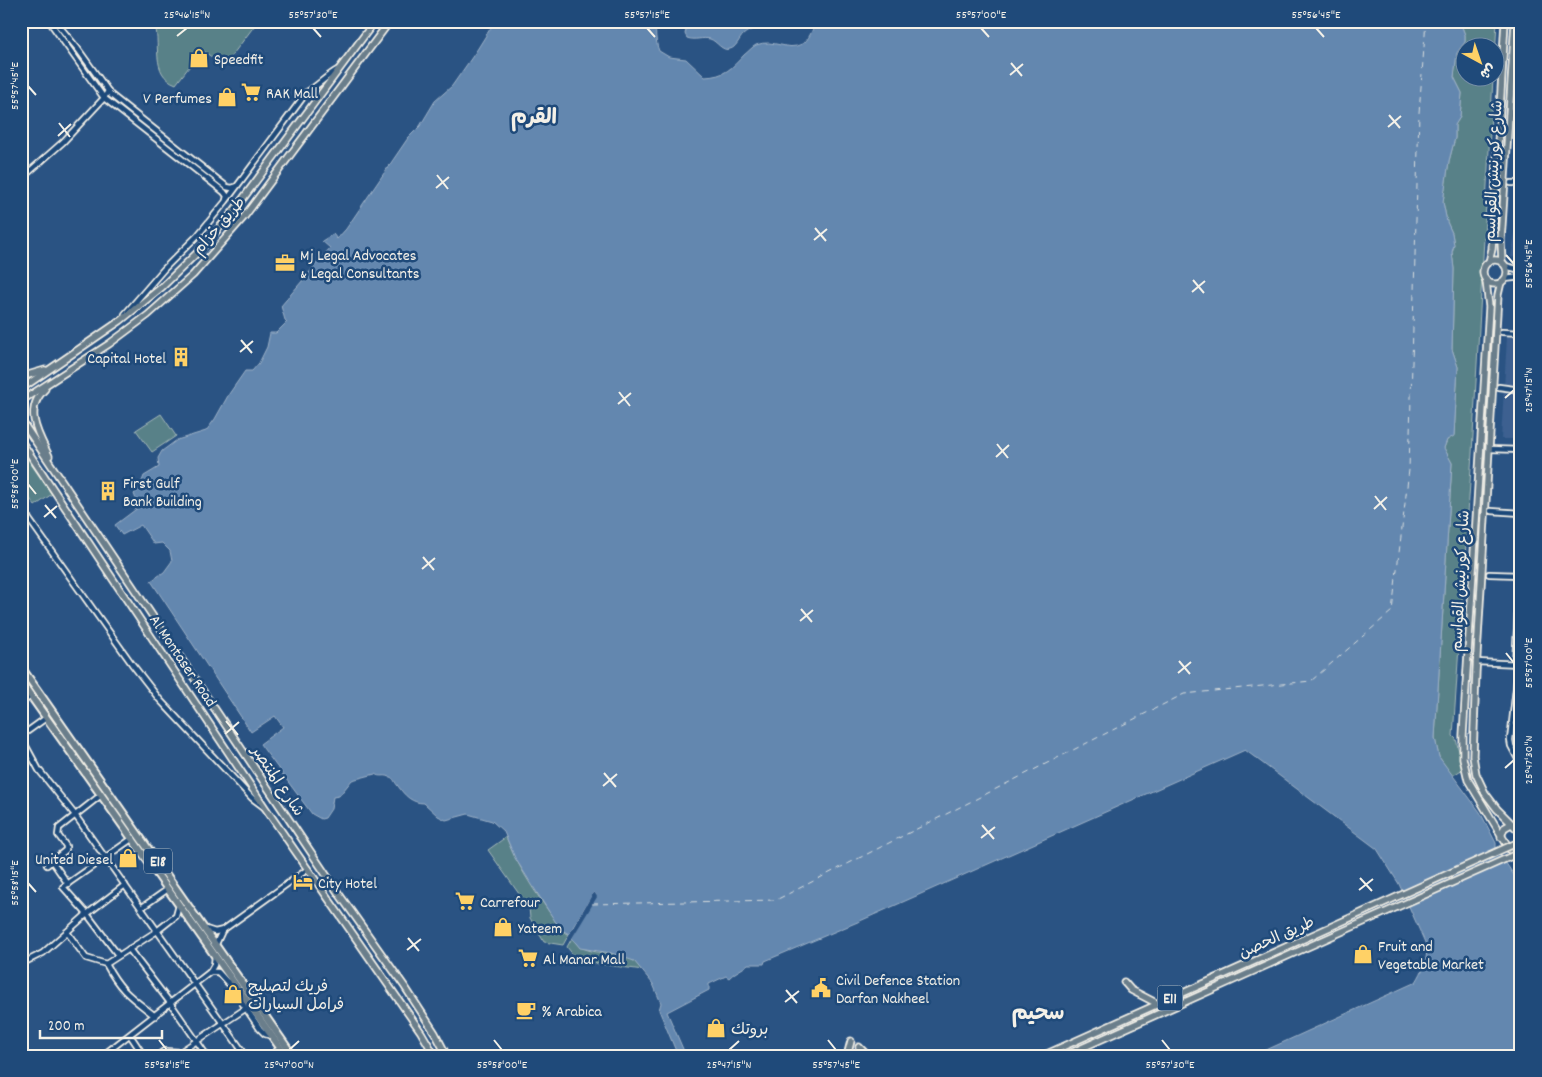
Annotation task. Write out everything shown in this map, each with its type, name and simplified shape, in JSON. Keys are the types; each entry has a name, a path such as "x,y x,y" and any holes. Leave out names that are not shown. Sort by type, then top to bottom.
{"highway":[{"name":"E18","path":"21,666 293,1056"},
{"name":"E18","path":"21,682 283,1053"}],"main road":[{"name":"طريق خزام","path":"21,389 120,321 162,287 200,250 233,212 374,21"},
{"name":"طريق خزام","path":"21,401 55,380 146,317 193,275 234,230 390,21"},
{"name":"شارع كورنيش القواسم","path":"1489,262 1492,249 1505,21"},
{"name":"شارع كورنيش القواسم","path":"1503,265 1501,241 1515,21"},
{"path":"1496,261 1503,265 1506,275 1503,281 1494,284 1486,281 1483,271 1489,262 1496,261"},
{"name":"شارع كورنيش القواسم","path":"1486,281 1489,307 1481,408 1463,751 1468,780 1521,868"},
{"name":"شارع كورنيش القواسم","path":"1503,281 1498,295 1476,662 1473,756 1476,774 1485,793 1521,833"},
{"path":"146,317 142,308 158,295 162,287"},
{"path":"21,377 52,368"},
{"path":"55,380 39,395 34,415 35,428 57,474"},
{"name":"شارع المنتصر","path":"21,420 339,894 405,987 444,1047 447,1056"},
{"path":"21,441 29,454"},
{"path":"21,446 29,454"},
{"name":"Al Montaser Road","path":"29,454 83,531 266,808 422,1034 435,1056"},
{"path":"1475,681 1481,687"},
{"path":"1501,837 1504,828 1512,824"},
{"name":"طريق الحصن","path":"1042,1056 1521,841"},
{"name":"طريق الحصن","path":"1064,1056 1521,852"},
{"path":"1124,982 1132,990 1158,1004"},
{"path":"422,1034 438,1050 444,1047"},
{"path":"847,1056 851,1041"},
{"path":"860,1047 868,1056"}],"street":[{"path":"49,21 104,98 224,192 227,196 226,201"},
{"path":"55,21 108,91 125,108 227,187 232,188 236,186"},
{"path":"120,321 164,269 198,235 226,201 308,92 328,74 339,69"},
{"path":"1516,90 1521,97"},
{"path":"21,179 63,142 104,98 108,91"},
{"path":"1509,115 1521,107"},
{"path":"1511,182 1521,183"},
{"path":"1503,265 1521,270"},
{"path":"1503,281 1521,277"},
{"path":"1502,332 1521,333"},
{"path":"1499,387 1521,390"},
{"path":"1490,449 1521,450"},
{"path":"21,508 128,659 160,700 252,798 266,808"},
{"path":"1491,511 1521,513"},
{"path":"21,521 28,517"},
{"path":"1521,560 1514,663 1519,673 1510,740 1511,746 1521,765"},
{"path":"1489,574 1520,575"},
{"path":"1514,663 1521,658"},
{"path":"1476,662 1521,664"},
{"path":"21,703 31,696"},
{"path":"46,718 21,736 41,773 106,857 246,1056"},
{"path":"68,884 49,863 66,850 66,846 58,835 57,830 102,796"},
{"path":"1512,824 1521,822"},
{"path":"118,955 64,887 133,838"},
{"path":"206,929 215,932 222,930 308,868"},
{"path":"21,964 43,953 87,914 126,885"},
{"path":"141,908 168,889"},
{"path":"106,964 157,931 176,916 179,905"},
{"path":"176,916 187,916"},
{"path":"216,944 222,930"},
{"path":"67,932 86,958 106,964 125,993 155,1016"},
{"path":"129,948 207,1056"},
{"path":"102,1056 210,972 214,965 214,955"},
{"path":"210,972 218,972 228,982 262,1031 272,1036"},
{"path":"228,982 236,985"},
{"path":"157,1056 164,1051 180,1052 245,1009"},
{"path":"130,1035 144,1056"},
{"path":"233,1056 242,1050"},
{"path":"271,1056 283,1053"}],"shaded area":[{"path":"495,21 655,21 656,40 659,51 669,57 686,59 705,77 727,71 756,45 769,43 791,47 802,44 809,37 816,21 1462,21 1465,38 1454,38 1454,88 1460,88 1462,93 1460,117 1455,125 1455,138 1449,161 1443,202 1454,245 1452,252 1454,269 1452,349 1458,367 1454,436 1447,440 1444,448 1452,463 1435,738 1439,757 1480,812 1496,843 1496,848 1521,886 1521,1056 1253,1056 1416,982 1424,965 1427,947 1399,884 1377,849 1245,750 860,921 765,961 764,964 748,964 729,978 726,976 709,984 709,990 667,1012 686,1056 678,1056 659,1010 661,1003 653,984 634,961 611,953 580,948 572,938 596,894 593,893 569,934 560,929 515,858 504,832 492,821 468,814 446,820 438,816 424,803 416,802 409,798 393,779 375,774 352,780 339,796 333,797 331,809 325,818 321,819 312,814 260,744 283,727 275,716 251,732 151,581 164,572 172,561 170,551 162,543 154,544 141,525 122,535 115,525 139,507 134,494 139,489 144,476 159,467 158,458 162,451 177,440 206,431 245,371 252,371 259,363 267,347 270,333 276,333 287,322 281,306 330,248 322,241 333,234 337,239 346,229 408,138 420,126 435,101 452,86"},
{"path":"688,21 714,21 716,26 720,27 736,21 779,21 750,30 743,35 734,47 727,50 710,39 687,38 685,34"},
{"path":"1521,176 1521,258 1511,257 1517,222"},
{"path":"1507,337 1521,338 1521,439 1501,439"}],"green space":[{"path":"154,21 258,21 224,66 202,50 176,84 162,73 159,65"},
{"path":"1462,21 1497,21 1496,38 1465,38"},
{"path":"1460,88 1492,88 1472,453 1453,736 1456,739 1466,767 1452,776 1439,757 1435,738 1452,463 1444,448 1447,440 1454,435 1458,367 1452,349 1454,269 1452,252 1454,245 1443,202 1449,161 1455,138 1455,125 1460,117 1462,93"},
{"path":"161,414 176,436 152,452 136,430"},
{"path":"21,450 52,494 35,506 21,485"},
{"path":"506,837 532,887 565,933 569,934 563,945 544,942 530,918 529,908 488,850"},
{"path":"572,938 584,949 627,957 643,970 578,961 567,947"}],"pier":[{"path":"593,893 597,897 571,940 568,937"}],"ferry route":[{"path":"592,904 776,900 1184,694 1311,681 1392,611 1409,470 1419,113 1426,21"}],"place":[{"name":"Speedfit","path":"199,58"},
{"name":"RAK Mall","path":"251,92"},
{"name":"V Perfumes","path":"227,97"},
{"name":"Mj Legal Advocates & Legal Consultants","path":"285,263"},
{"name":"Capital Hotel","path":"181,357"},
{"name":"First Gulf Bank Building","path":"108,491"},
{"name":"United Diesel","path":"128,858"},
{"name":"City Hotel","path":"303,882"},
{"name":"Carrefour","path":"465,901"},
{"name":"Yateem","path":"503,927"},
{"name":"Fruit and Vegetable Market","path":"1363,954"},
{"name":"Al Manar Mall","path":"528,958"},
{"name":"Civil Defence Station Darfan Nakheel","path":"821,988"},
{"name":"فريك لتصليح فرامل السيارات","path":"233,994"},
{"name":"% Arabica","path":"526,1010"},
{"name":"بروتك","path":"716,1028"}],"district":[{"name":"القرم","path":"534,116"},
{"name":"سحيم","path":"1038,1012"}]}
